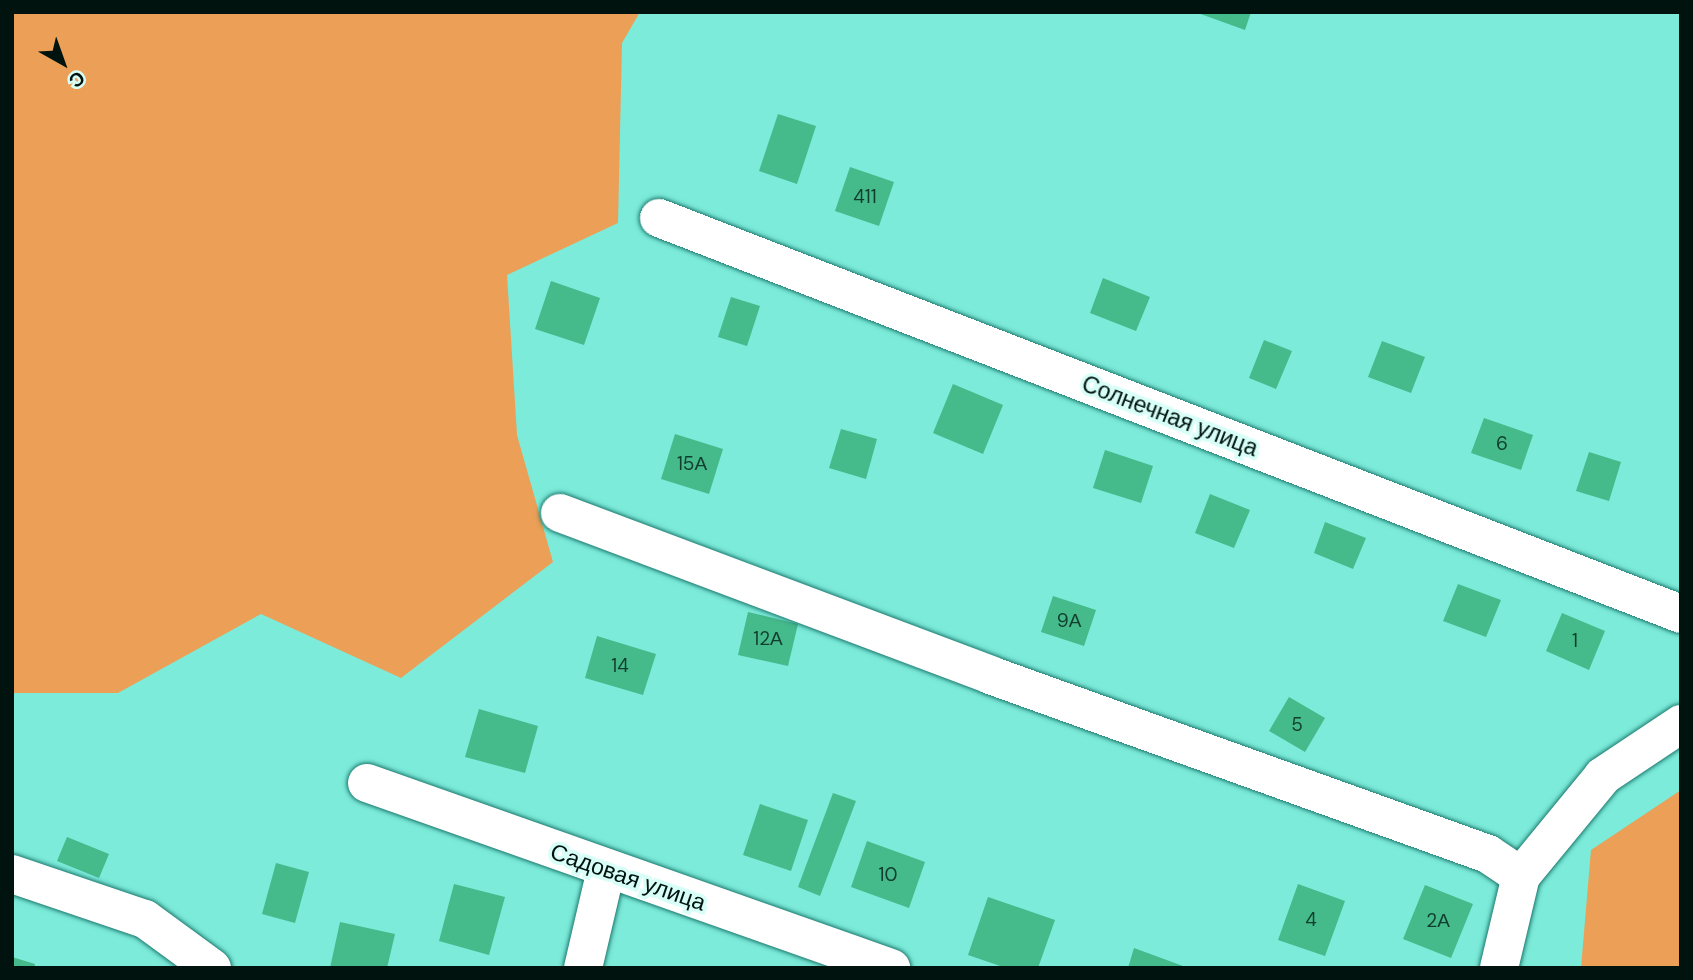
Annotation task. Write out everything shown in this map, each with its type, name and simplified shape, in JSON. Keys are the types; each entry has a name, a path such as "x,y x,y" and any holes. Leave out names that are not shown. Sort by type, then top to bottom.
{"street":[{"name":"Солнечная улица","path":"659,218 1681,614"},
{"path":"561,513 990,675 1488,854 1521,876"},
{"path":"1499,968 1521,876 1603,776 1681,724"},
{"name":"Садовая улица","path":"367,783 606,870 891,968"},
{"path":"583,968 606,870"},
{"path":"12,874 145,919 212,968"}],"shaded area":[{"path":"12,12 640,12 622,43 618,223 507,275 517,435 553,562 401,678 261,614 118,693 12,693"},
{"path":"1681,790 1681,968 1581,968 1591,850"}],"building":[{"path":"1195,12 1251,12 1245,30"},
{"path":"778,114 816,126 797,184 759,171"},
{"path":"850,167 894,182 879,226 835,211"},
{"path":"1103,278 1150,297 1136,331 1090,313"},
{"path":"551,281 600,298 584,345 535,329"},
{"path":"731,297 760,306 747,346 718,337"},
{"path":"1264,340 1292,351 1276,389 1249,378"},
{"path":"1382,341 1425,357 1411,393 1368,377"},
{"path":"953,384 1003,405 983,454 933,433"},
{"path":"1484,418 1533,435 1521,470 1471,453"},
{"path":"841,429 877,439 866,479 829,468"},
{"path":"675,434 723,449 709,494 661,479"},
{"path":"1105,450 1153,466 1141,503 1093,488"},
{"path":"1589,452 1621,462 1609,501 1576,491"},
{"path":"1210,494 1250,510 1234,548 1195,533"},
{"path":"1325,522 1366,538 1353,569 1314,553"},
{"path":"1458,584 1501,600 1486,637 1443,621"},
{"path":"1053,596 1096,610 1084,646 1041,632"},
{"path":"748,612 798,624 788,666 738,655"},
{"path":"1562,613 1605,631 1589,670 1546,651"},
{"path":"597,636 656,654 643,695 585,678"},
{"path":"1289,697 1325,718 1305,752 1269,731"},
{"path":"479,709 538,726 525,773 465,757"},
{"path":"833,793 856,801 820,896 798,887"},
{"path":"760,804 808,820 791,871 743,855"},
{"path":"67,837 109,854 99,878 57,861"},
{"path":"867,841 925,862 909,908 851,887"},
{"path":"276,863 309,872 295,923 262,914"},
{"path":"454,884 505,897 489,955 439,941"},
{"path":"1298,884 1345,901 1325,956 1278,940"},
{"path":"1425,885 1473,904 1451,958 1403,939"},
{"path":"988,897 1055,920 1038,968 1006,968 968,955"},
{"path":"340,922 395,934 387,968 330,968"},
{"path":"1134,948 1183,966 1183,968 1128,968"},
{"path":"12,957 35,964 34,968 12,968"}]}
